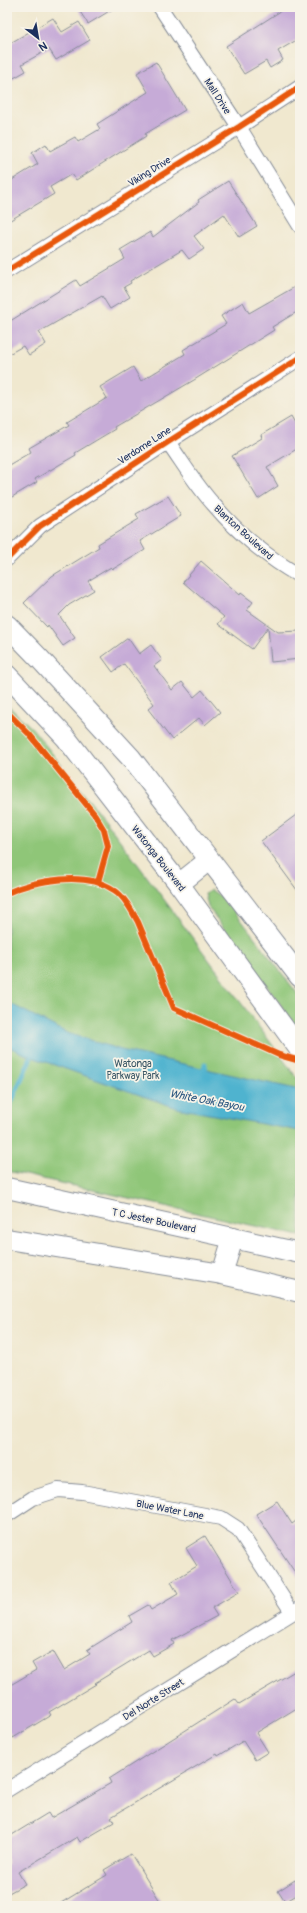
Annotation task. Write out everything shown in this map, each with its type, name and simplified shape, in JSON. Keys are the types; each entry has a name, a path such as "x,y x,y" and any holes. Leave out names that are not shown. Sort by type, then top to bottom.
{"main road":[{"path":"7,625 131,758 300,977"},
{"name":"Watonga Boulevard","path":"7,675 66,738 179,884 296,1044"},
{"path":"179,884 209,860"},
{"name":"T C Jester Boulevard","path":"7,1188 300,1253"},
{"path":"222,1274 232,1238"},
{"path":"15,1241 222,1274 300,1292"}],"street":[{"name":"Mall Drive","path":"160,7 239,127 300,226"},
{"name":"Viking Drive","path":"7,271 239,127 300,86"},
{"name":"Verdome Lane","path":"7,559 40,526 300,358"},
{"name":"Blanton Boulevard","path":"168,442 214,506 255,545 287,569 300,576"},
{"name":"Blue Water Lane","path":"7,1515 34,1498 58,1490 82,1492 221,1518 238,1529 296,1610"},
{"name":"Del Norte Street","path":"7,1790 296,1610"}],"green space":[{"name":"Watonga Parkway Park","path":"7,705 32,728 107,823 300,1082 300,1236 7,1171"},
{"path":"211,890 226,900 300,997 300,1031 208,907 205,894"}],"water":[{"name":"White Oak Bayou","path":"7,1002 67,1033 121,1050 300,1090 300,1131 177,1108 29,1056 7,1046"}],"building":[{"path":"77,7 116,7 88,24"},
{"path":"287,7 300,7 300,38 278,51 283,60 270,68 266,61 244,74 226,46"},
{"path":"53,18 62,32 79,22 90,40 56,60 49,49 22,64 26,71 12,79 7,70 7,45"},
{"path":"156,62 185,110 145,134 146,136 76,180 72,174 50,187 54,194 7,222 7,183 38,164 32,153 46,144 50,151 75,137 78,142 100,129 97,124 148,92 137,73"},
{"path":"228,181 257,226 239,237 224,214 194,236 204,249 189,259 182,250 130,281 131,283 124,287 130,297 110,309 102,296 39,332 46,344 29,355 23,346 7,355 7,323 76,280 80,286 125,259 120,250 150,232 153,237 199,202 198,200"},
{"path":"300,284 300,310 272,327 274,330 194,380 114,427 115,429 75,453 76,455 35,479 37,482 7,500 7,466 31,452 29,448 69,425 67,422 107,398 100,387 133,367 141,381 185,354 183,350 226,324 221,316 243,302 249,313"},
{"path":"291,417 300,433 300,447 267,467 278,486 258,499 232,456 262,438 261,435"},
{"path":"168,496 181,516 140,541 145,550 113,569 111,567 88,581 94,590 69,605 59,615 75,638 63,646 48,625 47,627 24,603 52,576 99,547 98,544 139,519 136,514"},
{"path":"201,561 240,595 241,593 253,602 247,610 278,632 300,631 300,659 271,662 268,627 252,649 218,624 224,617 183,582"},
{"path":"128,638 139,654 151,645 162,660 154,666 172,690 182,682 194,697 202,690 220,712 205,725 199,718 172,740 148,709 154,704 124,664 113,672 102,657"},
{"path":"300,812 300,894 261,841"},
{"path":"277,1501 292,1524 300,1518 300,1580 256,1514"},
{"path":"205,1536 239,1592 212,1608 217,1616 172,1640 174,1644 153,1656 149,1650 49,1712 51,1715 13,1738 7,1728 7,1687 36,1670 32,1663 53,1651 64,1670 90,1654 87,1650 132,1622 129,1616 148,1605 151,1610 178,1594 171,1582 197,1566 186,1548"},
{"path":"300,1668 300,1706 256,1733 268,1752 255,1760 243,1741 218,1756 217,1754 111,1817 114,1822 80,1842 77,1837 18,1872 25,1884 7,1894 7,1838 48,1813 51,1818 111,1783 109,1779 235,1699 239,1704"},
{"path":"131,1854 163,1906 56,1906 107,1875 104,1870"},
{"path":"295,1880 300,1889 300,1893 285,1902 278,1891"}],"waterway":[{"path":"7,1112 34,1050"},
{"path":"203,1075 205,1064"}],"cycle path":[{"path":"7,271 239,127 300,87"},
{"path":"7,559 40,526 300,358"},
{"path":"7,712 29,734 95,815 104,830 108,846 98,882"},
{"path":"7,893 18,888 46,881 75,879 103,884 114,890 124,900 138,922 174,1008 279,1055 300,1061"}]}
